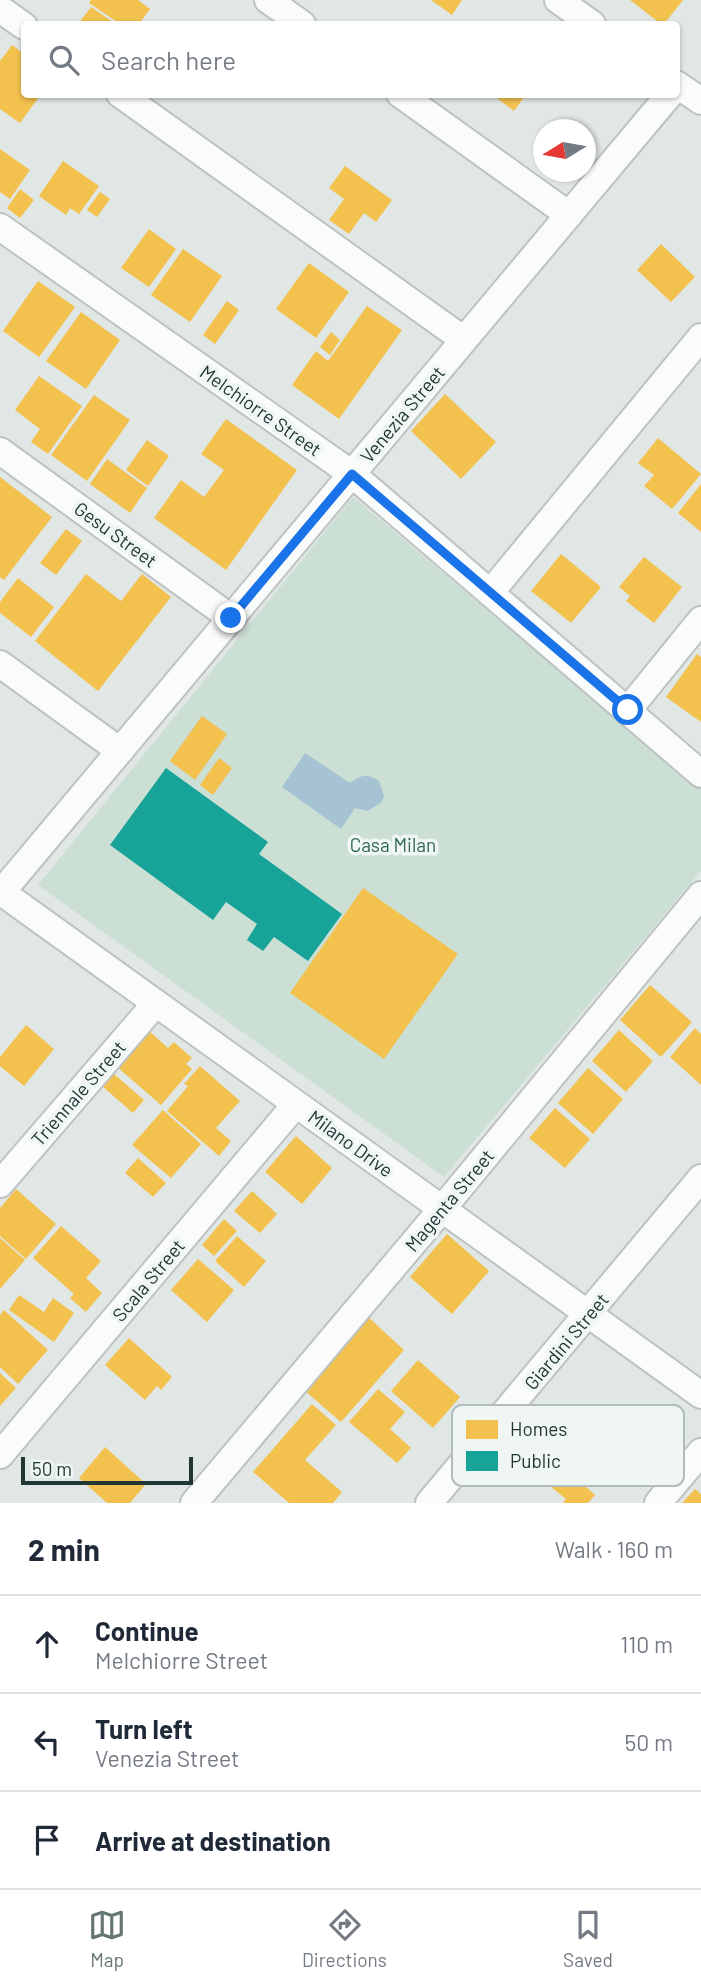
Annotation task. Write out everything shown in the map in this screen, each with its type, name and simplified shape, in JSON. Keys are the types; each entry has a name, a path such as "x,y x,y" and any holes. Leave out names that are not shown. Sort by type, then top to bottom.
{"street":[{"path":"268,0 298,21"},
{"path":"558,0 588,21"},
{"path":"0,9 21,24"},
{"path":"680,90 701,101"},
{"path":"126,98 464,340"},
{"path":"406,98 569,215"},
{"name":"Venezia Street","path":"1,893 666,98"},
{"name":"Melchiorre Street","path":"0,227 352,474 701,774"},
{"path":"490,593 701,337"},
{"name":"Gesu Street","path":"0,451 231,618"},
{"path":"628,710 701,620"},
{"path":"0,664 120,751"},
{"name":"Milano Drive","path":"1,893 701,1395"},
{"name":"Magenta Street","path":"194,1503 442,1209 701,895"},
{"name":"Triennale Street","path":"0,1184 156,1003"},
{"name":"Scala Street","path":"0,1455 296,1104"},
{"name":"Giardini Street","path":"512,1405 701,1178"},
{"path":"684,1472 701,1452"},
{"name":"Giardini Street","path":"429,1503 452,1476"},
{"path":"658,1503 672,1486"}],"green space":[{"name":"Casa Milan","path":"353,497 701,790 701,871 444,1177 38,885"}],"water":[{"path":"305,753 350,783 364,776 379,781 384,796 381,803 367,811 355,808 341,829 282,787"}],"building: Homes":[{"path":"91,0 138,0 150,9 141,21 116,21 89,3"},
{"path":"431,0 462,0 452,15"},
{"path":"630,0 683,0 666,21 657,21"},
{"path":"91,7 112,21 80,21"},
{"path":"12,45 21,52 21,98 38,98 20,123 0,109 0,61"},
{"path":"496,98 523,98 514,111"},
{"path":"0,149 30,170 10,199 0,192"},
{"path":"63,161 99,186 79,214 70,208 66,215 39,196"},
{"path":"345,166 392,200 376,222 364,213 349,234 329,220 344,199 329,188"},
{"path":"20,189 34,200 20,218 7,208"},
{"path":"100,192 110,199 97,217 87,210"},
{"path":"149,229 176,249 149,287 121,268"},
{"path":"661,244 695,277 671,302 637,270"},
{"path":"183,249 222,276 190,322 151,295"},
{"path":"309,263 349,292 316,338 276,309"},
{"path":"38,281 75,307 39,357 3,331"},
{"path":"227,301 239,310 215,344 203,335"},
{"path":"367,306 402,330 339,419 292,385 316,351 328,361"},
{"path":"81,312 120,340 86,389 46,361"},
{"path":"331,332 340,340 330,355 320,347"},
{"path":"39,376 82,406 48,454 31,442 40,429 15,410"},
{"path":"445,394 496,442 461,479 411,431"},
{"path":"94,395 130,420 87,481 51,455"},
{"path":"226,419 297,470 226,570 154,518 181,480 204,497 224,470 201,454"},
{"path":"658,438 701,474 672,509 644,486 654,475 638,463"},
{"path":"147,440 169,456 148,486 126,470"},
{"path":"107,459 147,488 130,513 90,484"},
{"path":"0,477 52,517 4,580 0,577"},
{"path":"701,484 701,532 678,513"},
{"path":"66,529 82,541 56,575 40,563"},
{"path":"561,554 601,587 571,623 531,591"},
{"path":"644,557 682,587 654,623 626,601 630,596 619,587"},
{"path":"86,574 121,601 142,574 171,597 98,691 35,641"},
{"path":"18,578 54,607 31,637 0,613 0,602"},
{"path":"697,654 701,657 701,722 666,697"},
{"path":"202,716 227,734 195,780 170,761"},
{"path":"219,758 232,768 213,795 200,785"},
{"path":"363,888 458,954 384,1059 290,993"},
{"path":"650,985 692,1022 661,1057 620,1020"},
{"path":"26,1025 54,1049 24,1086 0,1066 0,1057"},
{"path":"695,1028 701,1034 701,1085 670,1057"},
{"path":"148,1030 168,1048 174,1042 192,1058 186,1064 192,1069 161,1105 116,1066"},
{"path":"619,1030 653,1061 626,1092 592,1061"},
{"path":"200,1066 240,1101 216,1128 231,1141 219,1156 167,1111 188,1086 184,1084"},
{"path":"588,1068 623,1099 593,1134 558,1103"},
{"path":"114,1074 144,1100 133,1113 102,1086"},
{"path":"555,1108 590,1139 565,1168 529,1138"},
{"path":"163,1110 201,1144 171,1178 132,1145"},
{"path":"296,1136 332,1168 302,1204 265,1172"},
{"path":"138,1158 166,1183 153,1197 125,1173"},
{"path":"16,1189 56,1224 26,1259 0,1236 0,1208"},
{"path":"252,1191 277,1214 260,1233 234,1211"},
{"path":"224,1219 237,1231 214,1256 202,1245"},
{"path":"61,1226 101,1261 86,1278 102,1293 86,1312 70,1298 74,1294 33,1258"},
{"path":"447,1234 489,1271 452,1314 410,1277"},
{"path":"237,1236 266,1261 244,1287 215,1261"},
{"path":"0,1238 25,1260 0,1289"},
{"path":"198,1259 234,1290 207,1322 171,1290"},
{"path":"19,1295 44,1312 53,1298 74,1313 54,1342 9,1310"},
{"path":"4,1310 48,1350 18,1384 0,1367 0,1315"},
{"path":"367,1316 404,1350 341,1422 304,1390"},
{"path":"129,1338 172,1377 161,1390 157,1386 145,1400 105,1365"},
{"path":"418,1360 460,1397 433,1428 391,1391"},
{"path":"0,1373 16,1388 0,1406"},
{"path":"378,1389 405,1412 390,1429 411,1448 397,1463 349,1422"},
{"path":"312,1404 336,1425 305,1460 342,1492 333,1503 289,1503 253,1472"},
{"path":"105,1447 146,1484 130,1503 107,1503 79,1478"},
{"path":"585,1486 595,1495 588,1503 563,1503 566,1499 551,1487"},
{"path":"695,1489 701,1494 701,1503 682,1503"}],"building: Public":[{"path":"166,768 268,842 259,854 342,914 308,961 274,937 263,951 247,940 257,924 226,902 213,920 110,845"}],"route":[{"path":"231,618 352,474 628,710"}]}
